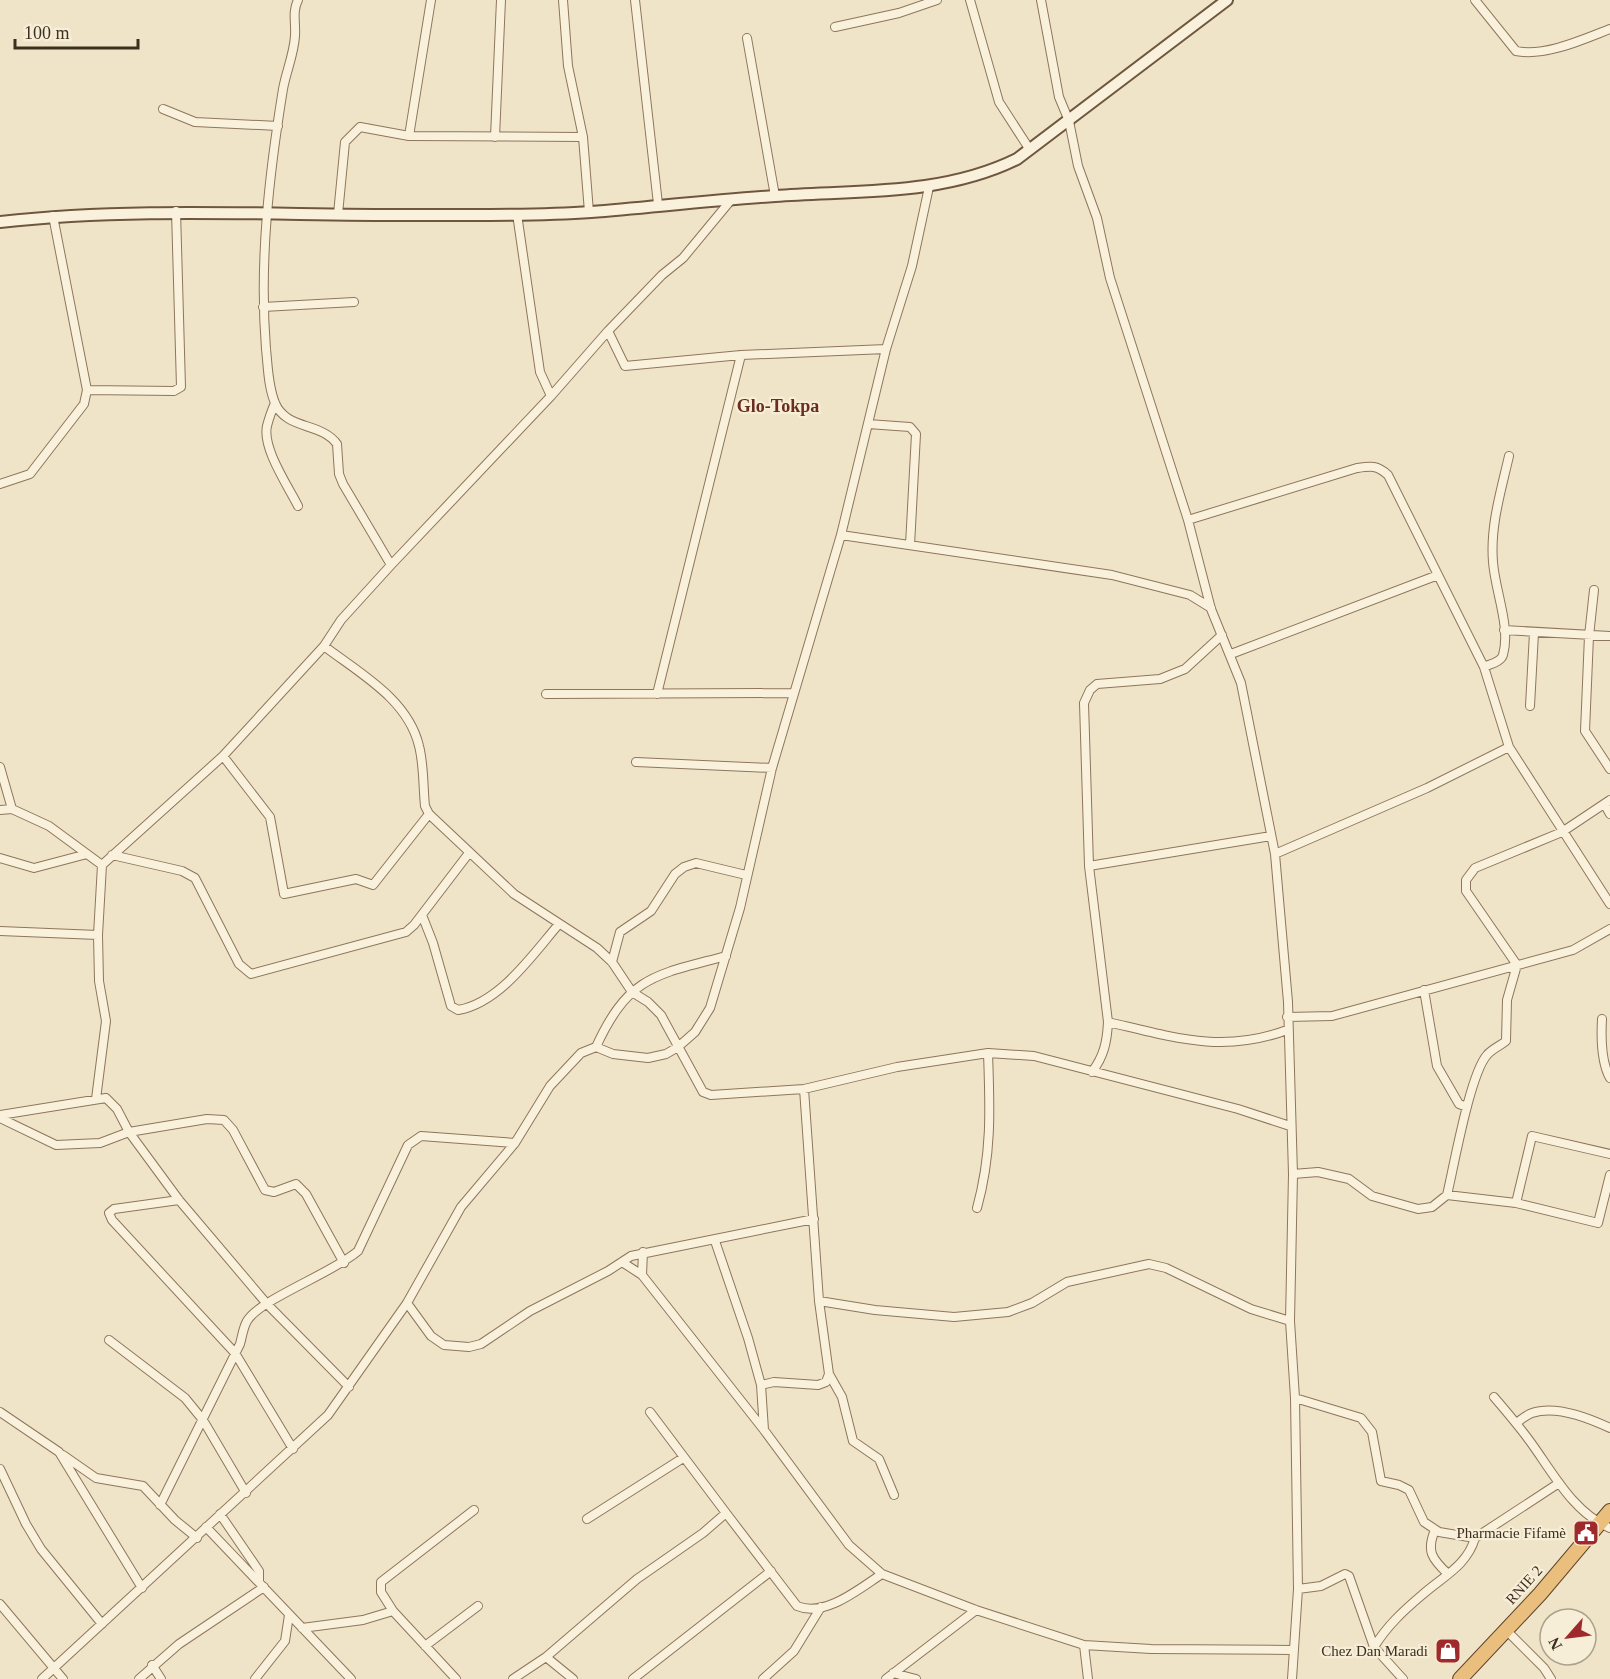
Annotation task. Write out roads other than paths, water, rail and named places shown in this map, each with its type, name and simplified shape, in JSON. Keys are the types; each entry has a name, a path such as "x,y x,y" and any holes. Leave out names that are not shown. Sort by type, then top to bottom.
{"highway":[{"name":"RNIE 2","path":"1460,1679 1605,1526 1610,1510"}],"main road":[{"path":"0,222 53,216 176,211 338,214 589,212 658,204 928,187 977,176 1017,159 1070,122 1227,0"}],"street":[{"path":"298,0 294,16 295,35 278,126 267,212 263,307 269,382 275,403 282,416 331,435 337,444 339,474 343,484 391,566"},
{"path":"409,136 431,0"},
{"path":"495,137 501,0"},
{"path":"563,0 568,66 583,137 589,212"},
{"path":"635,0 658,204"},
{"path":"835,27 899,13 937,0"},
{"path":"970,0 999,102 1030,150"},
{"path":"1041,0 1059,97 1070,122 1078,166 1097,218 1115,296 1188,520 1211,609 1241,683 1275,854 1287,1017 1293,1174 1290,1322 1295,1398 1298,1589 1292,1650 1292,1679"},
{"path":"1475,0 1516,51 1524,53 1554,47 1610,29"},
{"path":"747,38 775,196"},
{"path":"163,109 195,122 278,126"},
{"path":"338,214 345,142 360,127 409,136 583,137"},
{"path":"596,1047 613,1054 648,1058 666,1054 695,1032 710,1008 740,908 772,768 841,535 886,349 912,266 928,187"},
{"path":"96,1099 106,1021 99,981 98,935 102,865 223,756 324,646 341,620 608,331 662,275 683,258 731,200"},
{"path":"87,390 174,391 181,387 176,211"},
{"path":"518,213 540,372 550,396"},
{"path":"0,484 22,479 36,467 84,404 87,390 53,216"},
{"path":"263,307 354,302"},
{"path":"608,331 621,362 625,366 741,355 886,349"},
{"path":"657,694 741,355"},
{"path":"275,403 267,427 269,448 298,506"},
{"path":"868,424 910,427 916,435 910,544"},
{"path":"1484,666 1500,660 1503,656 1504,630 1493,562 1495,515 1509,456"},
{"path":"1188,520 1357,468 1373,466 1388,475 1484,666 1509,747 1610,904"},
{"path":"841,535 1112,575 1190,595 1211,609"},
{"path":"1231,654 1438,575"},
{"path":"1594,590 1589,636 1585,731 1610,769"},
{"path":"1504,630 1610,636"},
{"path":"1530,706 1534,633"},
{"path":"1092,1072 1104,1052 1108,1023 1089,866 1084,703 1090,690 1097,684 1112,681 1161,679 1185,669 1222,635"},
{"path":"324,646 396,702 407,718 419,744 425,806 429,814 514,894 597,948 612,962 632,992 648,1002 661,1015 696,1083 703,1092 711,1095 804,1089 897,1067 988,1053 1034,1056 1238,1108 1290,1126"},
{"path":"546,694 794,693"},
{"path":"1275,854 1427,788 1509,747"},
{"path":"223,756 270,817 284,894 356,879 373,885 429,814"},
{"path":"636,762 772,768"},
{"path":"0,767 12,809"},
{"path":"1517,965 1466,891 1466,880 1475,868 1562,832 1607,803 1610,814"},
{"path":"0,810 12,809 50,826 102,865"},
{"path":"1089,866 1271,836"},
{"path":"112,855 183,871 195,878 239,964 251,974 394,936 414,925 469,853"},
{"path":"0,858 34,868 87,855"},
{"path":"612,962 620,932 651,912 675,874 684,867 696,862 746,875"},
{"path":"422,915 433,943 451,1006 458,1010 469,1009 500,989 559,924"},
{"path":"1287,1017 1332,1016 1573,950 1587,944 1610,928"},
{"path":"0,931 98,935"},
{"path":"42,1679 52,1667 197,1538 206,1527 246,1493 328,1415 350,1387 407,1303 461,1207 514,1143 550,1086 581,1053 596,1047 610,1017 632,992 656,975 726,956"},
{"path":"1293,1174 1318,1172 1349,1179 1372,1196 1418,1209 1432,1207 1447,1195 1467,1107 1481,1063 1487,1055 1506,1041 1507,1000 1517,965"},
{"path":"1424,990 1437,1066 1459,1104 1467,1107"},
{"path":"1602,1019 1601,1035 1606,1071 1610,1078"},
{"path":"1108,1023 1212,1043 1246,1042 1287,1030"},
{"path":"977,1208 985,1180 991,1130 988,1053"},
{"path":"804,1089 819,1300 829,1374 842,1397 853,1441 858,1447 879,1459 894,1495"},
{"path":"0,1116 96,1099 106,1098 112,1102 129,1132 179,1200 267,1304 350,1387"},
{"path":"0,1116 56,1145 100,1143 129,1132 207,1119 224,1120 233,1130 265,1190 274,1192 296,1184 306,1194 344,1263"},
{"path":"160,1505 236,1353 247,1322 267,1304 344,1263 363,1243 402,1158 414,1140 421,1136 514,1143"},
{"path":"1516,1203 1532,1136 1610,1154"},
{"path":"1447,1195 1516,1203 1598,1223 1610,1175"},
{"path":"179,1200 114,1209 109,1213 112,1220 236,1353 293,1449"},
{"path":"407,1303 431,1336 444,1345 469,1347 481,1344 530,1311 643,1252 715,1241 814,1219"},
{"path":"715,1241 748,1338 761,1385 764,1430"},
{"path":"642,1275 643,1252"},
{"path":"621,1262 642,1275 764,1430 849,1545 882,1575 976,1610 1084,1645 1150,1649 1292,1650"},
{"path":"819,1300 875,1310 954,1317 1008,1312 1032,1303 1067,1282 1149,1264 1167,1268 1251,1309 1290,1322"},
{"path":"109,1340 185,1398 202,1419 246,1493"},
{"path":"761,1385 774,1382 818,1385 826,1382 829,1374"},
{"path":"1494,1397 1516,1423 1559,1483 1585,1513 1605,1526"},
{"path":"1295,1398 1361,1418 1369,1425 1381,1481 1399,1485 1408,1490 1415,1498 1424,1522 1435,1530 1457,1537 1475,1538"},
{"path":"0,1412 96,1478 143,1485 160,1505 197,1538"},
{"path":"650,1412 797,1606 805,1610 821,1607 840,1600 882,1575"},
{"path":"1516,1423 1531,1413 1554,1412 1593,1420 1610,1428"},
{"path":"59,1452 142,1588"},
{"path":"587,1519 683,1458"},
{"path":"0,1469 41,1550 102,1624"},
{"path":"1374,1647 1385,1629 1400,1614 1467,1556 1475,1538 1559,1483"},
{"path":"456,1679 393,1611 381,1592 381,1582 474,1509"},
{"path":"220,1514 259,1571 262,1584"},
{"path":"513,1679 546,1657 637,1579 726,1514"},
{"path":"206,1527 351,1679"},
{"path":"1435,1530 1430,1544 1430,1556 1448,1574"},
{"path":"633,1679 771,1570"},
{"path":"1298,1589 1321,1586 1345,1574 1350,1576 1374,1647 1402,1679"},
{"path":"139,1679 152,1665 262,1584"},
{"path":"0,1604 63,1679"},
{"path":"425,1646 478,1606"},
{"path":"763,1679 794,1652 821,1607"},
{"path":"886,1679 976,1610"},
{"path":"302,1628 363,1620 393,1611"},
{"path":"255,1679 285,1641 289,1615"},
{"path":"1506,1630 1544,1668 1551,1679"},
{"path":"1084,1645 1088,1679"},
{"path":"546,1657 573,1679"},
{"path":"152,1665 161,1679"},
{"path":"893,1673 916,1679"}],"place":[{"name":"Pharmacie Fifamè","path":"1586,1533"},
{"name":"Chez Dan Maradi","path":"1448,1651"}],"district":[{"name":"Glo-Tokpa","path":"778,406"}]}
